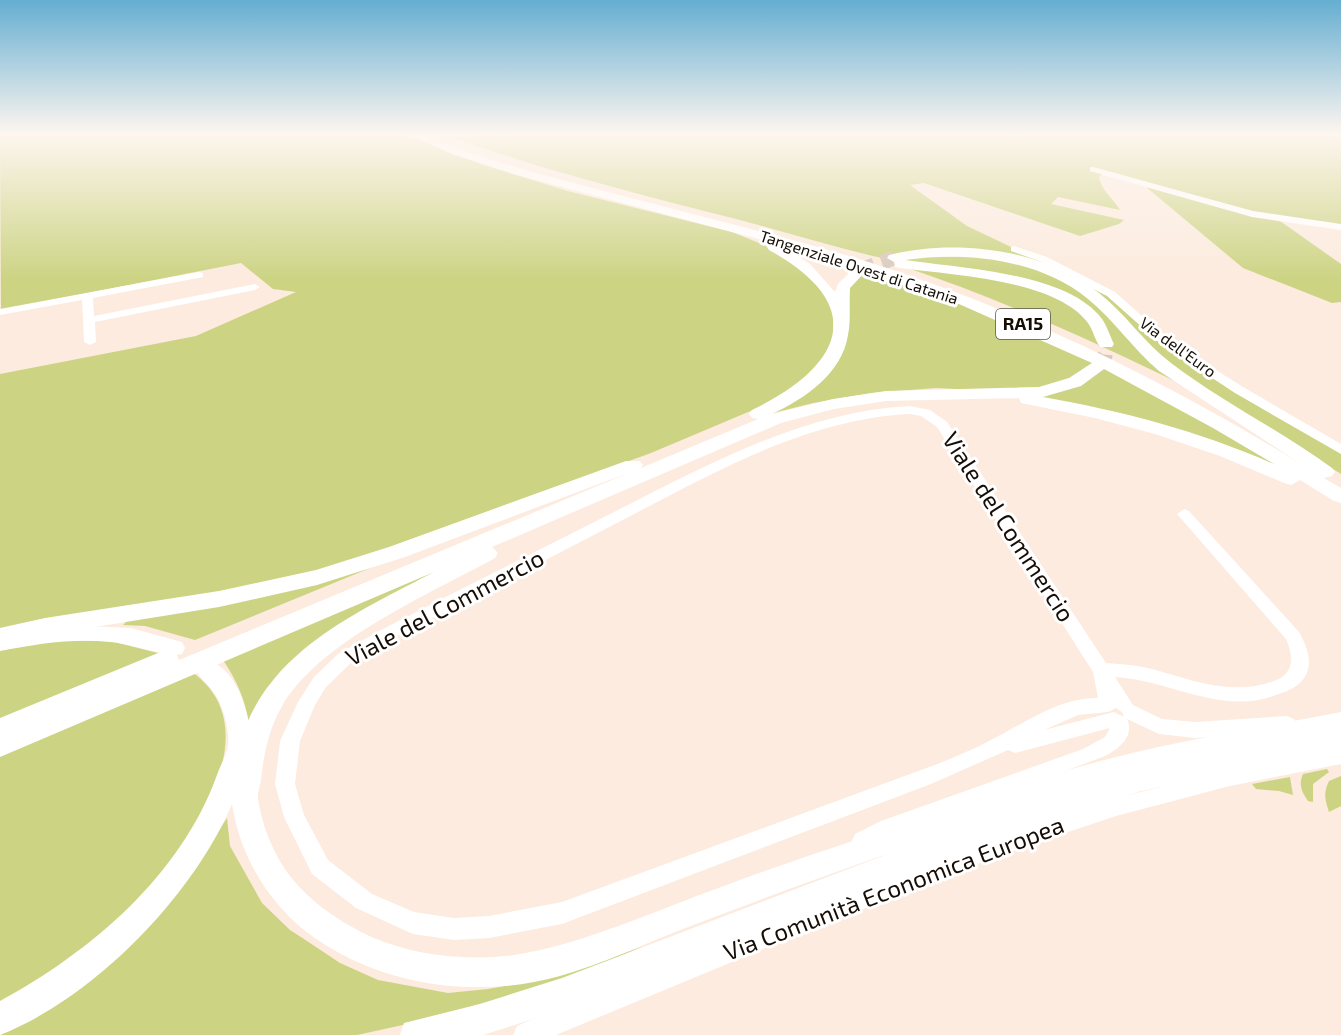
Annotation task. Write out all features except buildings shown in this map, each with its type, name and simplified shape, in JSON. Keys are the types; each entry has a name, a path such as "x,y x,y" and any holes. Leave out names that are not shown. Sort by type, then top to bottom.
{"highway":[{"name":"Tangenziale Ovest di Catania","path":"561,183 870,260 1016,313 1170,385 1333,477"},
{"name":"Tangenziale Ovest di Catania","path":"578,183 871,268 1007,318 1095,357 1183,402 1242,435 1341,497"},
{"path":"685,214 754,238 794,258 823,284 842,317"},
{"path":"685,214 755,226 893,263 987,274 1027,283 1079,307 1100,329 1106,344"},
{"path":"894,258 937,253 980,255 1026,264 1064,278 1094,296 1140,346 1164,366 1203,394 1289,444 1333,477"},
{"path":"0,729 772,407 810,382 834,356 839,343 843,287 860,270"},
{"path":"0,746 775,419 814,408 886,396 1022,394 1052,390 1075,382 1097,367"},
{"path":"969,393 1068,406 1160,428 1268,468 1341,506"},
{"path":"245,791 252,749 260,723 284,684 320,648 343,631 528,530 681,458"},
{"path":"0,637 46,627 198,603 317,576 455,532 588,479 648,460"}],"main road":[{"path":"0,643 46,635 98,632 143,638 174,648"},
{"path":"207,668 227,692 236,719 249,822 264,864 275,883 291,900 333,933 358,947 413,966 447,970 495,972 530,968 562,960 817,865 1074,779 1161,756 1341,721"},
{"path":"416,1035 480,1020 574,989 1045,808 1141,780 1341,741"},
{"path":"0,1019 35,999 88,962 152,903 185,862 207,828 225,790 239,746"}],"street":[{"path":"1141,183 1252,214 1341,226"},
{"name":"Via dell'Euro","path":"1014,249 1043,260 1111,294 1166,343 1239,390 1341,450"},
{"path":"0,312 199,275"},
{"path":"89,320 255,287"},
{"path":"87,296 90,342"},
{"name":"Viale del Commercio","path":"919,411 936,419 942,425 1102,671 1119,713 983,754 841,810 562,912 489,927 454,929 413,923 364,901 320,867 294,817 285,784 290,741 307,702 320,682 344,659 387,634 711,469 787,437 873,415 919,411"},
{"path":"1102,671 1129,672 1182,687 1243,695 1274,689 1292,681 1300,669 1300,650 1293,636 1184,514"},
{"path":"817,865 888,828 1076,760 1103,748 1117,737 1122,729 1119,713 1160,726 1195,730 1341,721"},
{"name":"Via Comunità Economica Europea","path":"526,1035 794,925 997,846 1116,807 1230,778 1341,756"},
{"path":"441,1035 480,1020"}],"green space":[{"path":"0,183 543,183 732,232 769,247 820,284 833,311 833,337 827,352 803,381 760,407 651,453 332,568 181,600 0,629 0,374 196,336 296,292 273,289 241,263 1,310"},
{"path":"601,183 922,183 910,185 967,226 1095,287 1111,298 1159,341 1263,409 1341,453 1341,474 1232,408 1168,365 1148,348 1094,292 1074,279 1023,260 967,251 912,252 889,257 899,259 936,256 981,257 1020,264 1054,275 1090,296 1147,356 1189,388 1047,322 902,266 993,277 1057,297 1089,319 1096,327 1101,342 1111,346 1102,325 1086,308 1043,287 1004,276 906,263 848,250"},
{"path":"925,183 1101,183 1120,210 1058,197 1051,204 1124,220 1119,224 1080,236"},
{"path":"1151,183 1341,183 1341,225 1275,217"},
{"path":"1146,187 1225,209 1280,221 1341,264 1341,302 1332,303 1243,268"},
{"path":"867,270 990,316 1092,361 1179,407 1292,474 1038,398 1054,387 995,391 936,388 871,393 813,403 769,414 825,377 848,285"},
{"path":"397,557 195,640 145,626 123,625 129,619"},
{"path":"461,558 338,629 249,724 240,690 223,660"},
{"path":"63,640 110,641 162,654 0,721 0,650"},
{"path":"192,672 217,699 226,731 221,767 208,803 187,839 163,873 112,928 0,1007 0,754"},
{"path":"1327,769 1329,772 1313,784 1313,802 1308,801 1301,788 1303,774"},
{"path":"1341,776 1341,806 1329,812 1325,796 1327,785 1329,781"},
{"path":"1290,777 1293,795 1256,789 1252,784"},
{"path":"227,818 230,846 262,903 290,930 340,963 378,980 448,993 488,989 550,978 642,947 556,983 412,1023 357,1035 0,1035 210,844"}],"tunnel":[{"path":"860,270 894,258"},
{"path":"1097,367 1105,356 1106,344"}]}
